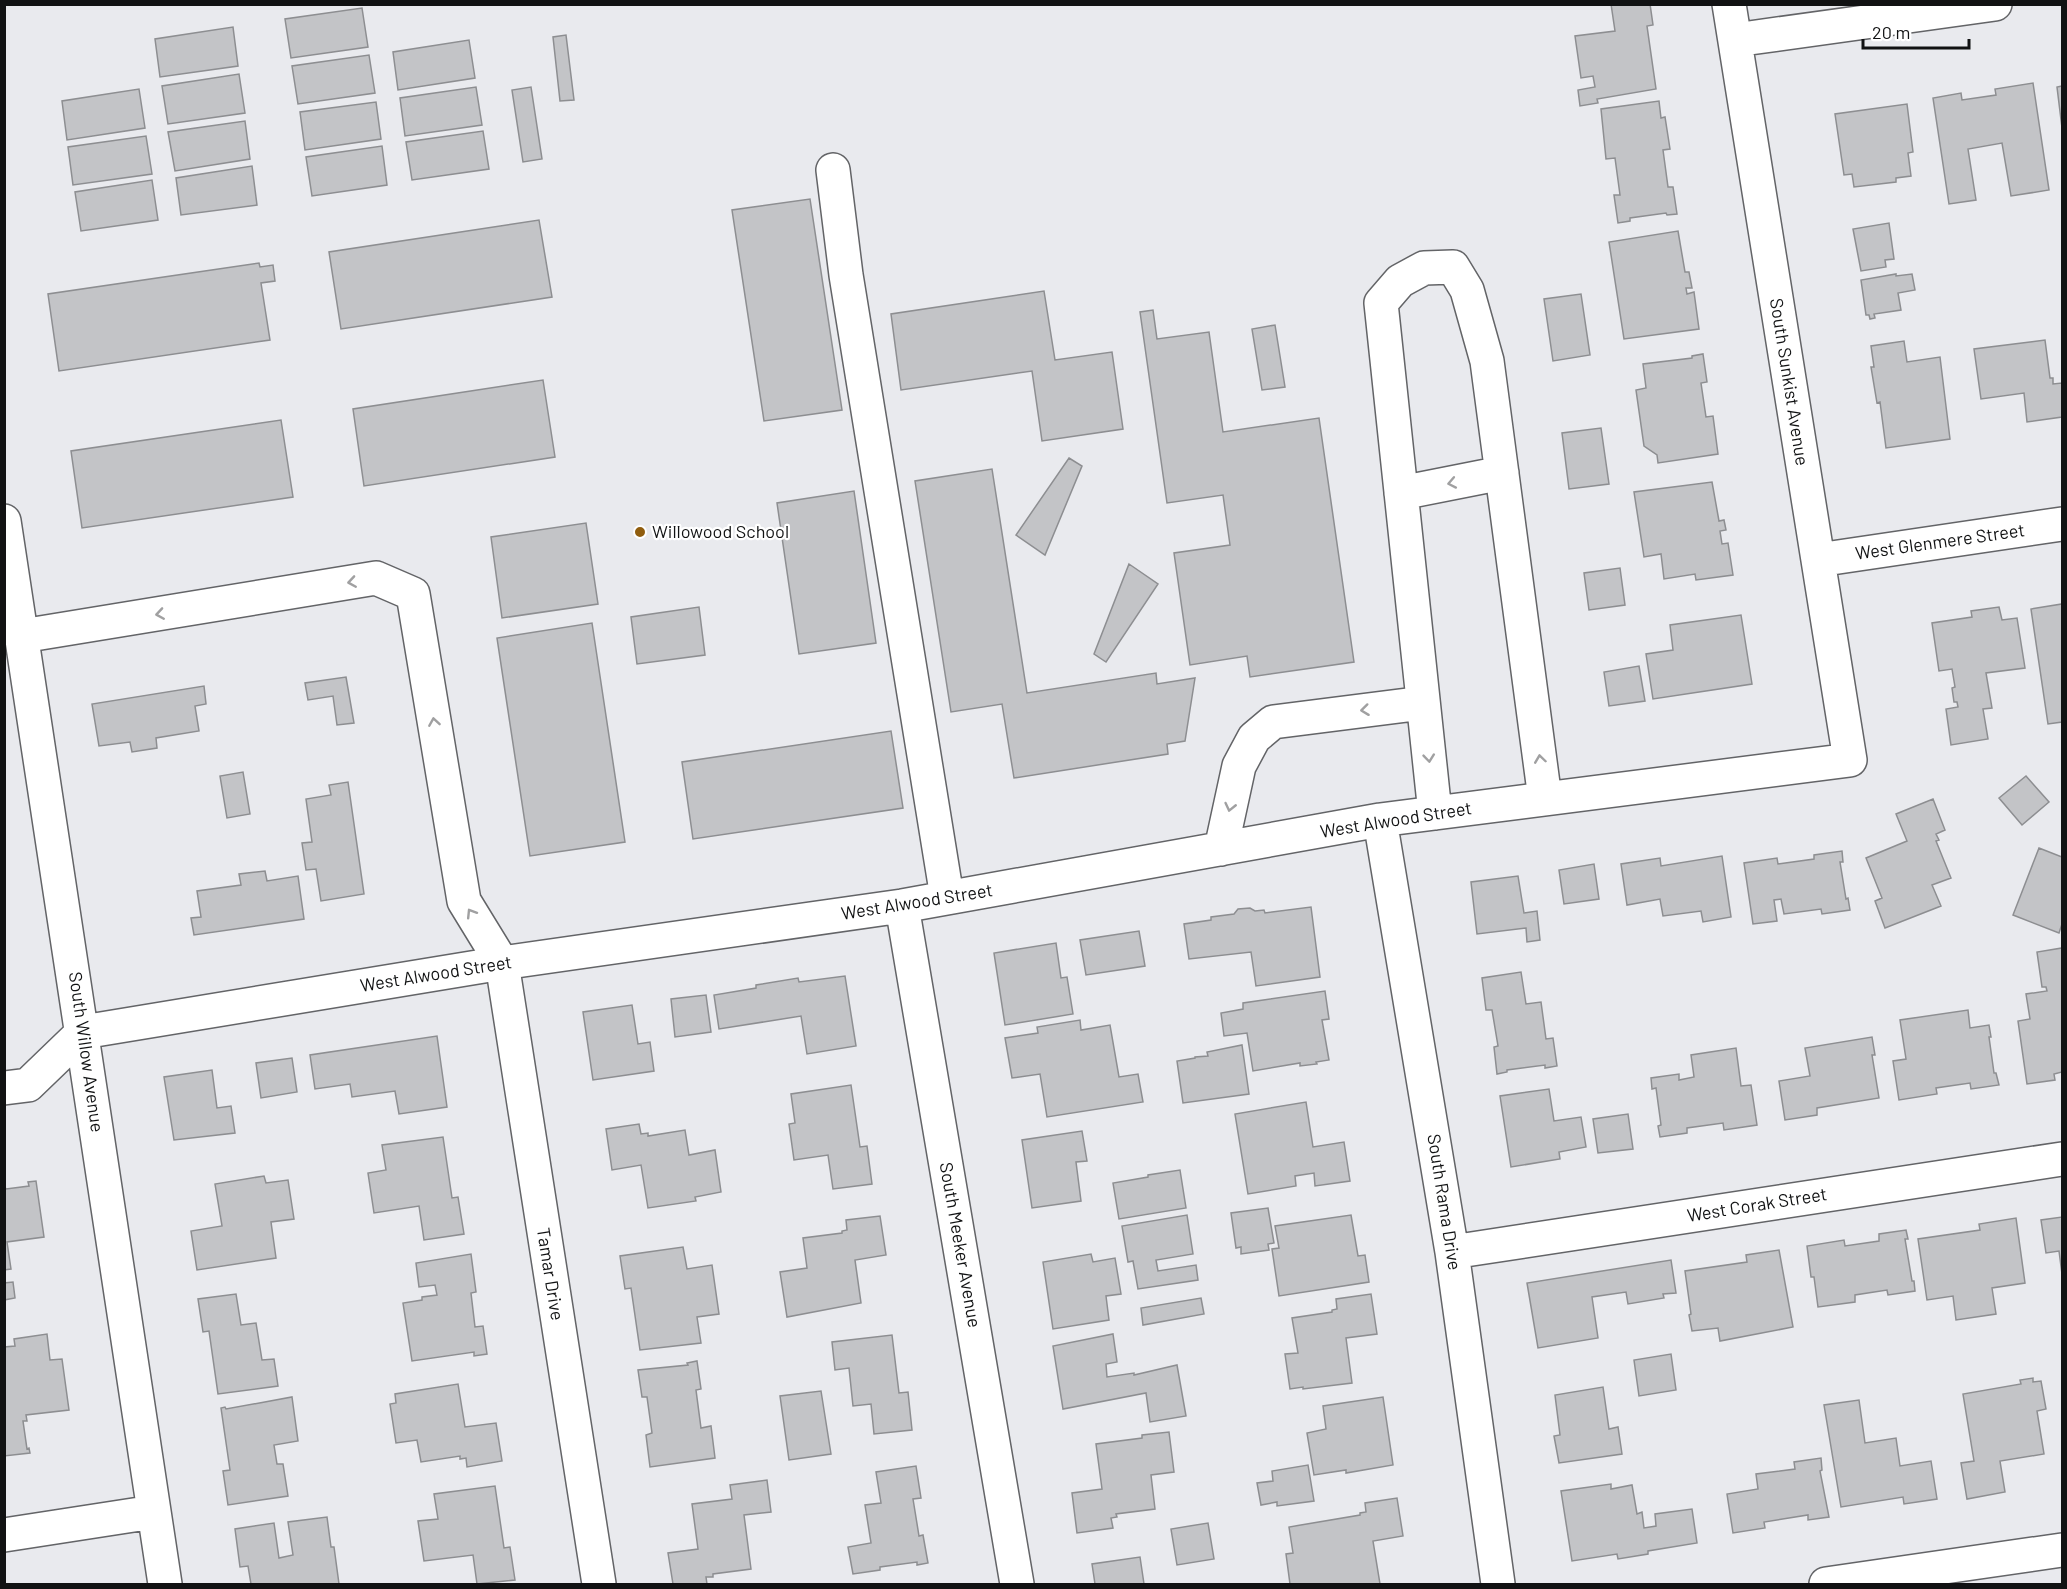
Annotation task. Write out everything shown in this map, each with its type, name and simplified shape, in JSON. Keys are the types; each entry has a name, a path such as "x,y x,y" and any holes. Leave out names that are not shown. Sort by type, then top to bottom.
{"street":[{"name":"South Sunkist Avenue","path":"1729,4 1850,760"},
{"path":"1735,40 1995,4"},
{"path":"833,170 846,275 947,897"},
{"path":"1435,813 1381,303 1400,281 1424,268 1453,267 1467,290 1487,362 1545,799"},
{"path":"1401,493 1502,473"},
{"name":"South Willow Avenue","path":"4,521 165,1584"},
{"name":"West Glenmere Street","path":"1818,560 2062,524"},
{"path":"22,636 376,578 413,594 464,901 502,963"},
{"path":"1221,849 1239,766 1254,738 1274,722 1424,703"},
{"name":"West Alwood Street","path":"83,1032 502,963 902,906 1380,820 1850,760"},
{"name":"South Rama Drive","path":"1380,820 1452,1252 1498,1584"},
{"name":"South Meeker Avenue","path":"902,906 1017,1584"},
{"name":"Tamar Drive","path":"502,963 599,1584"},
{"path":"4,1088 28,1085 83,1032"},
{"name":"West Corak Street","path":"1452,1252 2062,1159"},
{"path":"4,1535 153,1512"},
{"path":"1826,1584 2062,1550"}],"building":[{"path":"1611,4 1650,4 1653,25 1647,26 1656,89 1597,99 1598,103 1580,106 1578,90 1595,87 1593,76 1581,78 1575,36 1615,31"},
{"path":"362,8 368,47 291,58 285,19"},
{"path":"233,27 238,66 160,77 155,39"},
{"path":"566,35 574,100 560,101 553,37"},
{"path":"469,40 475,78 398,90 393,52"},
{"path":"369,55 375,93 298,104 292,66"},
{"path":"239,74 245,113 168,124 162,86"},
{"path":"2033,83 2049,190 2011,196 2002,143 1968,149 1976,200 1949,204 1933,98 1961,93 1962,100 1996,95 1995,89"},
{"path":"2062,86 2062,128 2057,87"},
{"path":"476,87 482,125 405,136 400,98"},
{"path":"531,87 542,159 523,162 512,90"},
{"path":"139,89 145,128 67,140 62,101"},
{"path":"1659,101 1661,118 1665,117 1670,149 1663,150 1668,187 1673,187 1677,214 1667,215 1666,213 1630,218 1630,221 1618,223 1614,195 1620,195 1615,158 1606,159 1601,109"},
{"path":"376,102 381,139 305,150 300,112"},
{"path":"1907,104 1913,152 1908,153 1911,176 1896,178 1896,182 1854,187 1852,174 1844,175 1835,114"},
{"path":"245,121 250,159 175,171 168,132"},
{"path":"483,131 489,169 412,180 406,142"},
{"path":"146,136 152,174 73,185 68,147"},
{"path":"382,146 387,185 312,196 306,157"},
{"path":"252,166 257,205 181,215 176,178"},
{"path":"152,180 158,220 81,231 75,192"},
{"path":"810,199 842,410 764,421 732,210"},
{"path":"539,220 552,297 341,329 329,252"},
{"path":"1889,223 1894,259 1885,260 1886,267 1861,271 1853,229"},
{"path":"1678,231 1685,272 1689,272 1692,288 1686,288 1687,294 1694,292 1699,329 1624,339 1609,242"},
{"path":"259,263 260,267 273,265 275,281 261,283 270,340 59,371 48,294"},
{"path":"1896,274 1896,276 1912,274 1915,290 1898,293 1901,310 1874,314 1875,318 1870,319 1869,315 1866,315 1861,280"},
{"path":"1044,291 1055,360 1112,352 1123,429 1042,441 1032,371 901,390 891,314"},
{"path":"1581,294 1590,355 1553,361 1544,299"},
{"path":"1153,310 1157,339 1209,332 1223,432 1319,418 1354,662 1250,677 1247,656 1190,665 1174,553 1230,545 1223,495 1167,503 1140,312"},
{"path":"1275,325 1285,387 1262,390 1252,329"},
{"path":"2045,340 2050,378 2053,378 2053,384 2062,383 2062,417 2027,422 2024,393 1981,399 1974,349"},
{"path":"1904,341 1907,362 1940,357 1950,439 1886,448 1880,402 1877,403 1871,367 1874,367 1871,346"},
{"path":"1703,354 1707,382 1701,383 1706,417 1713,416 1718,454 1658,463 1657,455 1644,446 1636,390 1646,388 1643,364 1692,358 1692,356"},
{"path":"543,380 555,457 364,486 353,409"},
{"path":"281,420 293,497 82,528 71,451"},
{"path":"1601,428 1609,484 1569,489 1562,433"},
{"path":"1069,458 1082,466 1045,555 1016,535"},
{"path":"992,469 1027,693 1156,673 1157,684 1195,678 1185,741 1167,744 1168,754 1014,778 1002,704 951,712 915,481"},
{"path":"1712,482 1719,521 1724,520 1726,530 1720,531 1722,544 1728,543 1733,575 1696,580 1695,574 1664,579 1661,554 1644,557 1634,492"},
{"path":"854,491 876,643 799,654 777,503"},
{"path":"586,523 598,604 502,618 491,537"},
{"path":"1129,564 1158,584 1106,662 1094,654"},
{"path":"1620,568 1625,605 1589,610 1584,573"},
{"path":"2062,604 2062,722 2048,724 2031,609"},
{"path":"699,607 705,655 637,664 631,617"},
{"path":"1999,607 2002,620 2017,618 2025,668 1986,673 1992,708 1983,709 1988,739 1951,745 1946,709 1958,707 1957,702 1954,702 1952,688 1955,687 1952,669 1939,671 1932,623 1972,617 1971,611"},
{"path":"1741,615 1752,684 1653,699 1646,654 1673,650 1670,625"},
{"path":"592,623 625,842 530,856 497,638"},
{"path":"1639,666 1645,701 1609,706 1604,672"},
{"path":"346,677 354,723 337,725 333,696 308,700 305,683"},
{"path":"204,686 206,704 195,706 199,731 156,738 157,748 132,752 130,742 99,746 92,704"},
{"path":"891,731 903,808 693,839 682,762"},
{"path":"243,772 250,814 227,818 220,776"},
{"path":"2026,776 2049,802 2022,825 1999,798"},
{"path":"348,782 364,894 321,901 316,869 306,870 302,843 312,842 306,799 331,795 329,785"},
{"path":"1933,799 1945,830 1936,834 1939,840 1936,841 1951,878 1932,885 1941,906 1885,928 1875,901 1882,898 1866,858 1907,841 1896,814"},
{"path":"2039,848 2062,857 2062,924 2059,933 2013,915"},
{"path":"1842,851 1843,862 1840,862 1850,910 1822,914 1821,909 1784,914 1781,899 1774,900 1777,921 1753,924 1744,863 1777,858 1778,864 1814,859 1814,855"},
{"path":"1722,856 1731,917 1703,922 1701,911 1663,916 1660,899 1627,905 1621,864 1660,858 1661,866"},
{"path":"1594,864 1599,899 1564,904 1559,870"},
{"path":"265,871 267,881 298,876 304,919 194,935 191,918 201,917 197,891 241,885 239,874"},
{"path":"1518,876 1524,913 1537,911 1540,940 1527,942 1526,928 1477,934 1471,882"},
{"path":"1311,907 1320,977 1256,986 1251,952 1189,959 1184,924 1234,914 1238,909 1264,910 1265,913"},
{"path":"1139,931 1145,966 1086,975 1080,940"},
{"path":"1056,943 1061,978 1067,977 1073,1014 1005,1025 994,953"},
{"path":"2062,948 2062,1072 2054,1074 2055,1080 2027,1084 2018,1021 2030,1019 2026,994 2047,991 2046,987 2042,987 2037,952"},
{"path":"1521,972 1526,1004 1541,1002 1546,1039 1553,1038 1557,1066 1545,1068 1545,1065 1507,1070 1507,1072 1497,1074 1494,1047 1498,1046 1492,1010 1486,1010 1482,978"},
{"path":"845,976 856,1046 807,1054 801,1016 719,1029 714,995 798,978 799,982"},
{"path":"1325,991 1329,1019 1322,1020 1329,1060 1316,1062 1317,1064 1300,1066 1300,1063 1253,1071 1247,1033 1224,1036 1221,1013 1243,1009 1243,1003"},
{"path":"706,995 711,1032 675,1037 671,999"},
{"path":"632,1005 638,1044 650,1042 654,1071 593,1080 583,1012"},
{"path":"1968,1010 1970,1028 1989,1025 1994,1073 1996,1073 1999,1085 1971,1089 1970,1083 1936,1088 1937,1094 1899,1100 1893,1061 1906,1059 1900,1020"},
{"path":"1080,1020 1081,1030 1110,1025 1119,1077 1138,1074 1143,1102 1047,1117 1040,1074 1012,1078 1005,1038 1038,1033 1037,1027"},
{"path":"437,1036 447,1107 399,1114 395,1091 352,1097 350,1084 315,1089 310,1055"},
{"path":"1872,1037 1875,1055 1872,1055 1879,1098 1817,1108 1817,1115 1785,1120 1779,1081 1810,1076 1805,1048"},
{"path":"1242,1045 1249,1094 1183,1103 1177,1061 1208,1056 1207,1052"},
{"path":"1736,1048 1741,1086 1751,1085 1757,1125 1724,1130 1723,1123 1687,1128 1687,1133 1660,1137 1658,1126 1661,1125 1656,1088 1652,1089 1651,1078 1679,1074 1679,1080 1694,1077 1691,1055"},
{"path":"292,1058 297,1092 261,1098 256,1063"},
{"path":"212,1070 217,1108 231,1106 235,1133 174,1140 164,1077"},
{"path":"851,1085 860,1147 867,1146 872,1184 833,1189 828,1155 794,1160 789,1124 795,1123 791,1094"},
{"path":"1549,1089 1554,1121 1581,1117 1586,1147 1559,1152 1560,1159 1511,1167 1500,1096"},
{"path":"1306,1102 1313,1147 1344,1142 1350,1181 1315,1186 1314,1173 1295,1176 1296,1186 1248,1194 1235,1114"},
{"path":"1628,1114 1633,1149 1598,1153 1593,1119"},
{"path":"639,1124 641,1134 648,1133 648,1136 685,1130 689,1155 715,1150 721,1192 695,1197 696,1201 648,1208 641,1165 612,1170 606,1129"},
{"path":"1082,1131 1087,1161 1076,1162 1081,1201 1032,1208 1022,1140"},
{"path":"443,1137 452,1198 458,1197 464,1234 424,1240 419,1206 374,1213 368,1173 386,1170 382,1145"},
{"path":"1180,1170 1186,1208 1119,1219 1113,1183"},
{"path":"264,1176 266,1183 288,1180 294,1219 271,1222 276,1258 197,1270 191,1231 222,1226 215,1184"},
{"path":"36,1181 44,1237 7,1242 11,1269 4,1270 4,1185 6,1189 29,1186 28,1182"},
{"path":"1268,1208 1274,1243 1268,1244 1269,1250 1241,1254 1241,1247 1236,1248 1231,1213"},
{"path":"1187,1215 1193,1254 1156,1260 1158,1271 1196,1265 1198,1280 1138,1289 1133,1261 1128,1262 1122,1226"},
{"path":"1351,1215 1358,1256 1365,1255 1369,1282 1279,1296 1272,1249 1279,1248 1275,1226"},
{"path":"880,1216 886,1255 855,1260 861,1303 787,1317 780,1272 807,1268 803,1238 842,1233 847,1230 846,1220"},
{"path":"2062,1217 2062,1274 2059,1251 2046,1253 2041,1220"},
{"path":"2016,1218 2025,1283 1992,1288 1996,1314 1956,1320 1953,1296 1927,1300 1918,1239 1980,1230 1979,1224"},
{"path":"1906,1230 1908,1239 1905,1239 1915,1291 1888,1295 1887,1290 1855,1295 1855,1302 1818,1307 1807,1246 1844,1240 1845,1246 1879,1241 1879,1234"},
{"path":"683,1247 687,1269 712,1265 719,1314 697,1317 701,1343 640,1350 631,1288 625,1289 620,1256"},
{"path":"1779,1250 1793,1327 1720,1341 1718,1328 1692,1331 1685,1271 1747,1262 1746,1255"},
{"path":"471,1254 476,1292 471,1293 475,1327 483,1326 487,1354 474,1356 474,1352 412,1361 403,1303 437,1295 435,1285 419,1287 416,1263"},
{"path":"1091,1254 1093,1262 1115,1258 1121,1294 1106,1296 1109,1320 1053,1329 1043,1262"},
{"path":"1671,1260 1676,1293 1663,1294 1664,1298 1628,1304 1626,1292 1592,1297 1598,1338 1538,1348 1527,1283"},
{"path":"13,1282 15,1298 4,1300 4,1283"},
{"path":"236,1294 241,1325 256,1323 262,1360 274,1359 278,1386 218,1394 209,1331 203,1332 198,1299"},
{"path":"1371,1294 1377,1334 1346,1338 1352,1383 1290,1389 1285,1354 1298,1353 1292,1318 1332,1312 1337,1309 1336,1299"},
{"path":"1201,1298 1204,1314 1143,1325 1141,1308"},
{"path":"47,1334 50,1360 62,1359 69,1410 26,1415 27,1421 23,1421 27,1449 29,1448 30,1453 4,1456 4,1347 15,1346 14,1339"},
{"path":"1113,1334 1117,1362 1106,1364 1107,1377 1134,1373 1134,1375 1177,1365 1186,1416 1150,1422 1146,1393 1063,1409 1053,1346"},
{"path":"892,1335 899,1393 908,1392 912,1430 874,1434 871,1404 853,1406 849,1368 835,1370 832,1342"},
{"path":"1671,1354 1676,1390 1639,1396 1634,1360"},
{"path":"697,1361 701,1389 696,1390 701,1428 711,1426 715,1458 650,1467 646,1435 652,1433 647,1397 642,1397 638,1370 688,1365 687,1363"},
{"path":"2033,1378 2033,1382 2041,1381 2046,1409 2037,1411 2044,1454 2000,1461 2005,1492 1967,1499 1961,1463 1974,1461 1963,1394 2021,1384 2020,1380"},
{"path":"458,1384 465,1427 496,1423 502,1461 467,1467 466,1458 460,1459 460,1456 421,1462 417,1440 396,1443 390,1404 396,1403 395,1394"},
{"path":"1603,1387 1609,1429 1618,1427 1622,1454 1559,1463 1554,1436 1560,1435 1555,1395"},
{"path":"821,1391 831,1454 789,1460 780,1396"},
{"path":"292,1397 298,1441 274,1445 277,1464 283,1464 288,1496 228,1505 223,1471 230,1470 221,1408"},
{"path":"1383,1397 1393,1465 1346,1473 1346,1470 1314,1475 1307,1433 1326,1429 1323,1406"},
{"path":"1859,1400 1865,1443 1896,1438 1900,1466 1931,1461 1937,1499 1904,1504 1903,1497 1841,1507 1824,1405"},
{"path":"1169,1432 1174,1472 1151,1475 1155,1509 1116,1514 1117,1517 1111,1518 1113,1528 1077,1533 1072,1493 1102,1489 1096,1444"},
{"path":"1821,1458 1822,1470 1820,1471 1829,1517 1808,1520 1808,1515 1764,1522 1765,1528 1733,1533 1727,1494 1758,1489 1756,1474 1795,1469 1794,1462"},
{"path":"1308,1465 1314,1501 1277,1506 1277,1502 1261,1505 1257,1483 1273,1481 1272,1471"},
{"path":"916,1466 921,1498 913,1499 919,1536 923,1535 928,1563 917,1565 917,1562 880,1567 880,1570 853,1574 848,1547 871,1543 865,1505 881,1503 876,1472"},
{"path":"767,1480 771,1512 744,1515 751,1569 713,1574 713,1577 706,1577 707,1584 673,1584 668,1553 698,1549 692,1504 732,1499 730,1485"},
{"path":"1611,1484 1611,1489 1632,1485 1637,1514 1642,1512 1644,1528 1656,1526 1655,1514 1692,1509 1697,1543 1648,1551 1648,1554 1618,1559 1617,1554 1572,1561 1561,1491"},
{"path":"495,1486 504,1548 510,1547 515,1580 477,1584 473,1555 424,1561 418,1521 438,1519 434,1494"},
{"path":"1397,1498 1403,1536 1373,1541 1380,1584 1290,1584 1286,1554 1293,1553 1289,1527 1360,1515 1366,1512 1365,1503"},
{"path":"327,1517 339,1584 251,1584 248,1566 240,1567 235,1529 274,1523 279,1558 293,1555 288,1522"},
{"path":"1208,1523 1214,1559 1177,1565 1171,1529"},
{"path":"1140,1557 1144,1584 1095,1584 1092,1564"}],"place":[{"name":"Willowood School","path":"640,532"}]}
